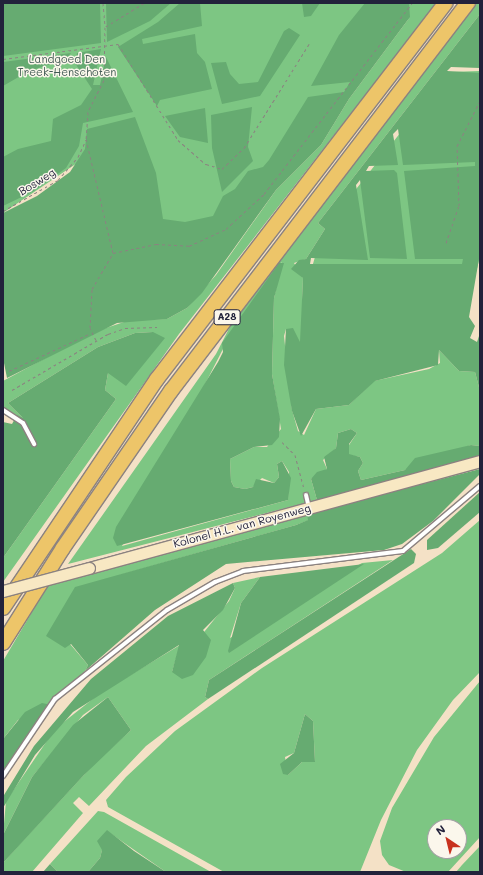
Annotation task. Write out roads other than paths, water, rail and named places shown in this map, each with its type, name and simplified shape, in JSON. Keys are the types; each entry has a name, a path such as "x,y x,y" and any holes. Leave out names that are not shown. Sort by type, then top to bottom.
{"highway":[{"name":"A28","path":"3,608 157,379 445,3"},
{"name":"A28","path":"3,643 63,548 171,391 468,3"}],"street":[{"name":"Kolonel H.L. van Royenweg","path":"3,591 480,461"}],"lane":[{"path":"3,410 23,423 34,444"},
{"path":"3,776 55,699 167,610 215,582 243,571 403,551 480,486"},
{"path":"306,495 309,508"}],"park label":[{"name":"Landgoed Den Treek-Henschoten","path":"67,66"}]}
